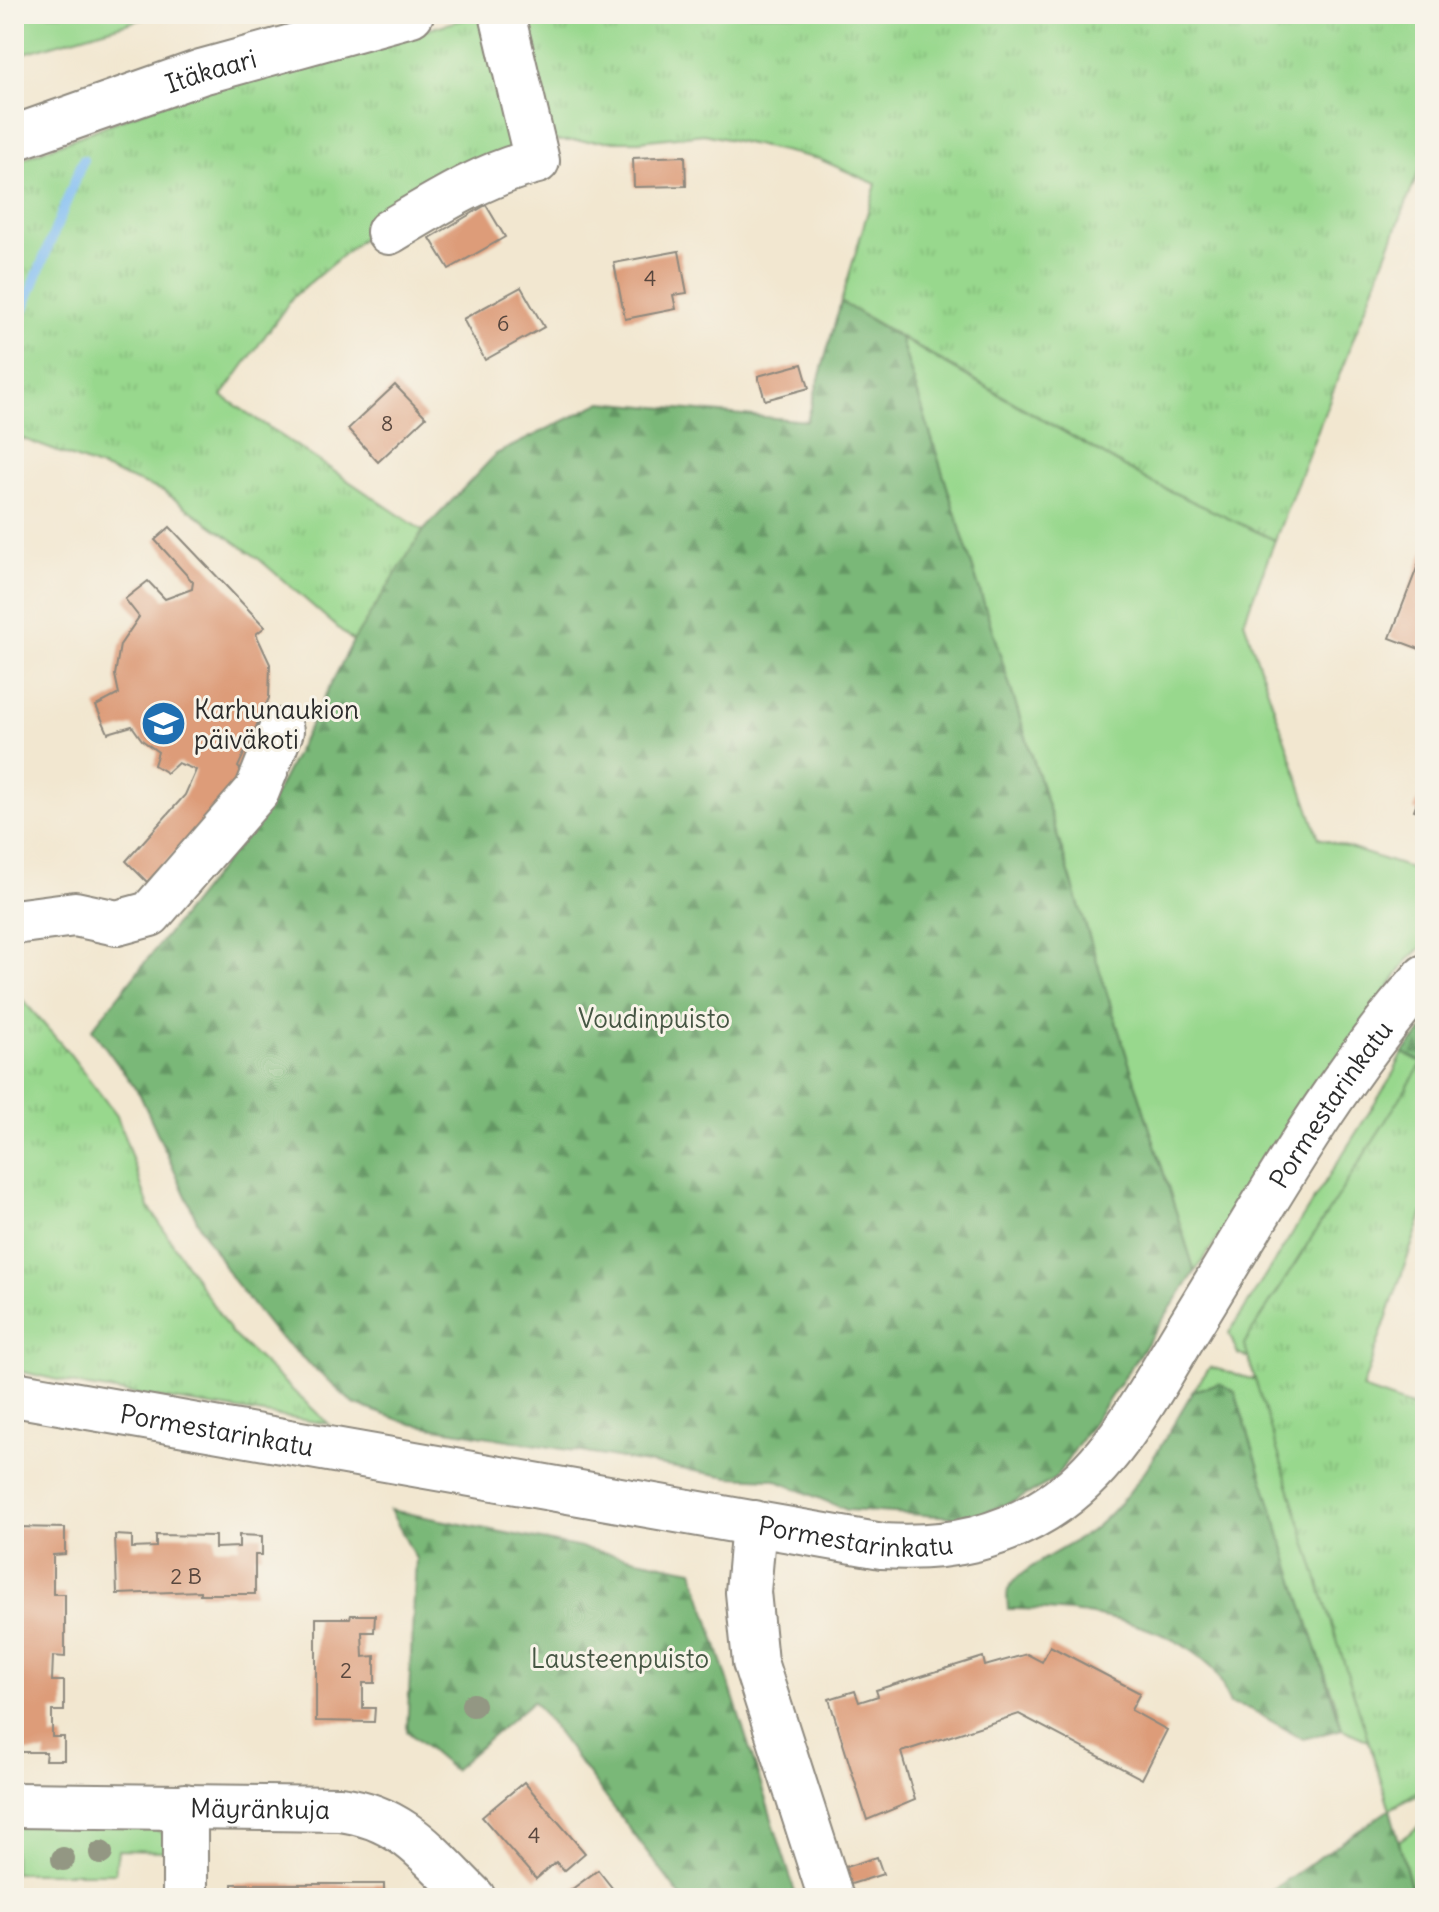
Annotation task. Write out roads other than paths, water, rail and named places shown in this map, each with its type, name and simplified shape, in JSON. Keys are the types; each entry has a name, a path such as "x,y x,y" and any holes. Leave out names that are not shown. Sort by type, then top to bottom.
{"street":[{"name":"Itäkaari","path":"14,138 201,72 411,14"},
{"path":"389,232 454,193 537,161 502,14"},
{"path":"14,922 75,914 117,923 150,914 257,791 281,731"},
{"name":"Pormestarinkatu","path":"14,1394 882,1546 946,1547 1008,1530 1061,1499 1124,1431 1360,1056 1425,977"},
{"path":"754,1523 748,1592 755,1662 831,1898"},
{"name":"Mäyränkuja","path":"14,1805 185,1806 365,1812 388,1820 409,1835 473,1898"},
{"path":"185,1806 185,1898"}],"waterway":[{"path":"14,333 83,160"}],"place":[{"name":"Karhunaukion päiväkoti","path":"163,724"}],"park label":[{"name":"Voudinpuisto","path":"654,1018"},
{"name":"Lausteenpuisto","path":"620,1658"}]}
